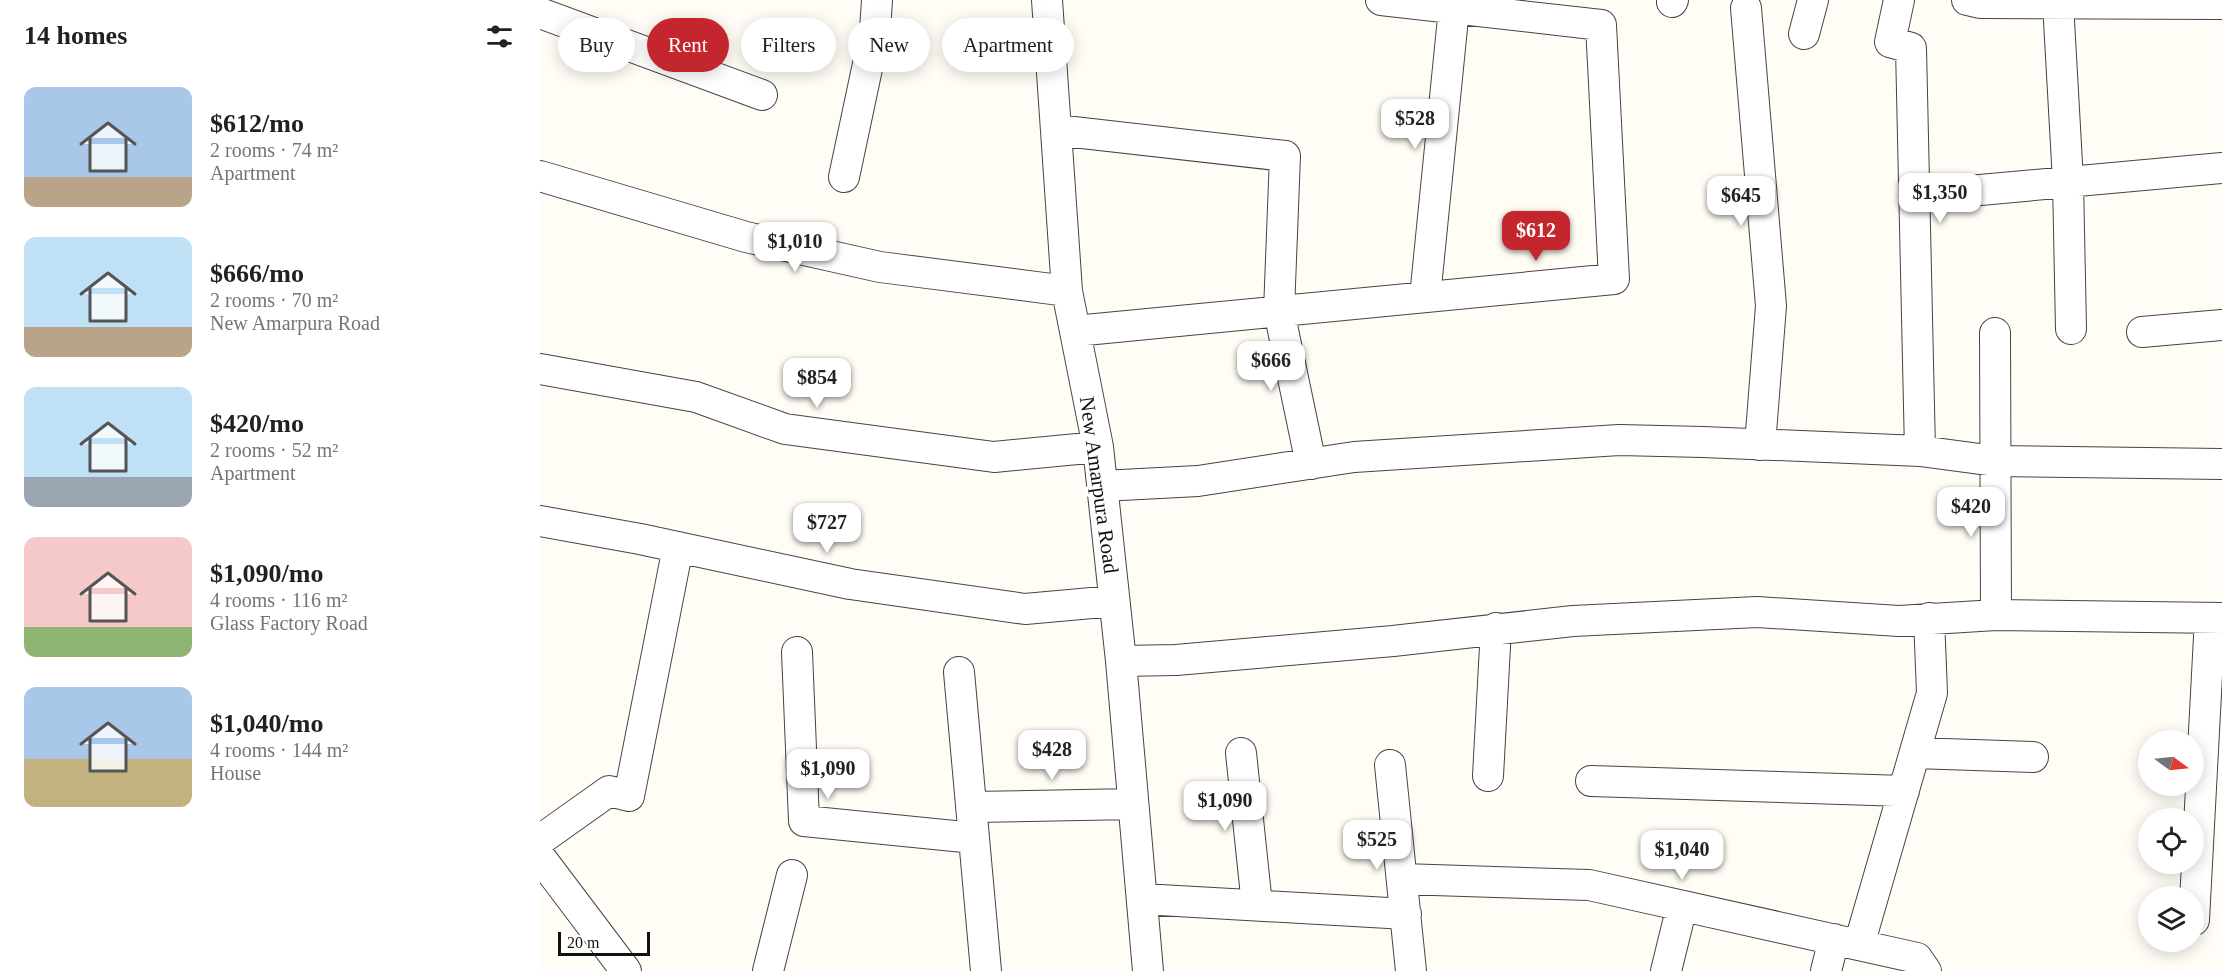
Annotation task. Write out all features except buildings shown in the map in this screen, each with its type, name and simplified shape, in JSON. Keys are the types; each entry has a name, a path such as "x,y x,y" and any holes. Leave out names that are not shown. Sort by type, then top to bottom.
{"street":[{"path":"844,177 875,31 877,0"},
{"name":"New Amarpura Road","path":"1047,0 1067,291 1098,447 1121,661 1148,971"},
{"path":"1075,332 1614,279 1601,26 1381,0"},
{"path":"1804,34 1813,0"},
{"path":"1899,0 1890,42 1911,48 1920,451"},
{"path":"1967,0 1980,3 2222,4"},
{"path":"2058,3 2067,181 2071,329"},
{"path":"1425,297 1454,8"},
{"path":"1746,8 1771,306 1760,445"},
{"path":"540,14 762,95"},
{"path":"1056,130 1285,156 1279,311 1311,464"},
{"path":"1914,196 2222,168"},
{"path":"540,176 747,237 880,267 1067,291"},
{"path":"2142,332 2222,325"},
{"path":"1995,333 1996,615"},
{"path":"540,369 696,397 785,429 994,457 1098,447"},
{"path":"1102,486 1198,481 1354,457 1619,441 1920,451 1995,461 2222,464"},
{"path":"540,521 678,547 850,584 1025,609 1114,602"},
{"path":"540,840 609,791 629,796 678,547"},
{"path":"1121,661 1187,659 1393,641 1574,621 1757,612 1899,621 1996,615 2216,618 2211,800 2199,886"},
{"path":"1826,971 1846,942 1904,791 1932,693 1929,618"},
{"path":"1488,776 1496,628"},
{"path":"797,652 804,821 974,837"},
{"path":"959,672 986,971"},
{"path":"1241,753 1257,905"},
{"path":"1915,753 2033,757"},
{"path":"1390,765 1412,971"},
{"path":"1591,781 1904,791"},
{"path":"971,807 1133,804"},
{"path":"540,857 626,971"},
{"path":"768,971 792,875"},
{"path":"1402,879 1589,885 1917,958 1926,971"},
{"path":"1142,899 1406,914"},
{"path":"1666,971 1682,906"}]}
